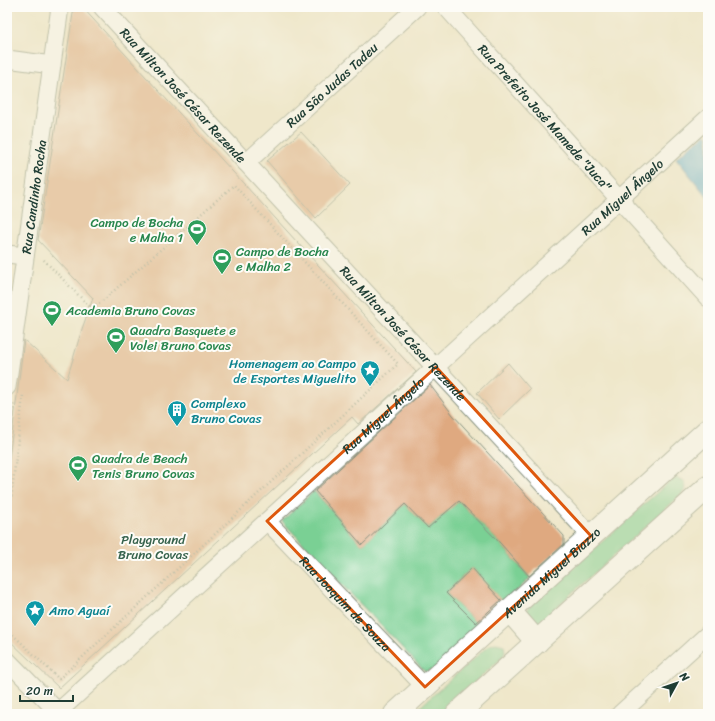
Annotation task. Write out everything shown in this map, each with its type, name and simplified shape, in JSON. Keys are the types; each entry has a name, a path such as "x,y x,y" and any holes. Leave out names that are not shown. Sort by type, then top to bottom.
{"street":[{"name":"Rua Candinho Rocha","path":"7,387 60,7"},
{"name":"Rua Milton José César Rezende","path":"102,7 591,536"},
{"name":"Rua São Judas Tadeu","path":"246,162 417,7"},
{"name":"Rua Prefeito José Mamede \"Juca\"","path":"446,7 708,298"},
{"path":"7,59 52,65"},
{"name":"Rua Miguel Ângelo","path":"59,713 708,118"},
{"path":"7,254 25,256"},
{"name":"Avenida Miguel Biazzo","path":"395,714 708,430"},
{"path":"457,714 708,487"},
{"name":"Rua Joaquim de Souza","path":"267,521 425,687"},
{"path":"509,610 536,642"},
{"path":"620,714 708,634"},
{"path":"7,660 59,713"}],"path":[{"path":"7,629 59,678 398,364 234,185 100,303 90,307 42,257 40,266"},
{"path":"7,536 24,390"}],"highlighted area":[{"path":"436,367 591,536 425,687 267,521"}],"green space":[{"path":"369,437 418,494 405,504 356,450"},
{"path":"677,478 684,481 686,488 682,494 540,622 532,624 525,615 528,608 670,481"},
{"path":"314,491 362,545 405,504 428,528 459,501 501,544 530,578 504,604 472,568 446,593 480,627 434,669 425,672 282,521"},
{"path":"496,643 504,645 505,652 502,658 439,714 412,714 489,645"}],"water":[{"path":"706,134 708,137 708,198 676,158"}],"building":[{"name":"Complexo Bruno Covas","path":"74,7 82,7 416,372 358,424 352,417 59,688 7,638 7,475 24,340 67,379 93,298 38,240"},
{"path":"301,132 350,185 316,218 267,161"},
{"path":"508,363 530,389 499,419 477,393"},
{"path":"430,385 453,415 564,536 564,544 529,576 501,544 459,501 428,528 405,504 362,545 315,491"},
{"path":"472,568 501,600 476,623 446,593"}],"place":[{"name":"Campo de Bocha e Malha 1","path":"197,246"},
{"name":"Campo de Bocha e Malha 2","path":"222,275"},
{"name":"Academia Bruno Covas","path":"52,327"},
{"name":"Quadra Basquete e Volei Bruno Covas","path":"116,354"},
{"name":"Homenagem ao Campo de Esportes Miguelito","path":"370,387"},
{"name":"Complexo Bruno Covas","path":"177,427"},
{"name":"Quadra de Beach Tenis Bruno Covas","path":"78,482"},
{"name":"Amo Aguaí","path":"35,627"}],"park label":[{"name":"Playground Bruno Covas","path":"153,546"}]}
